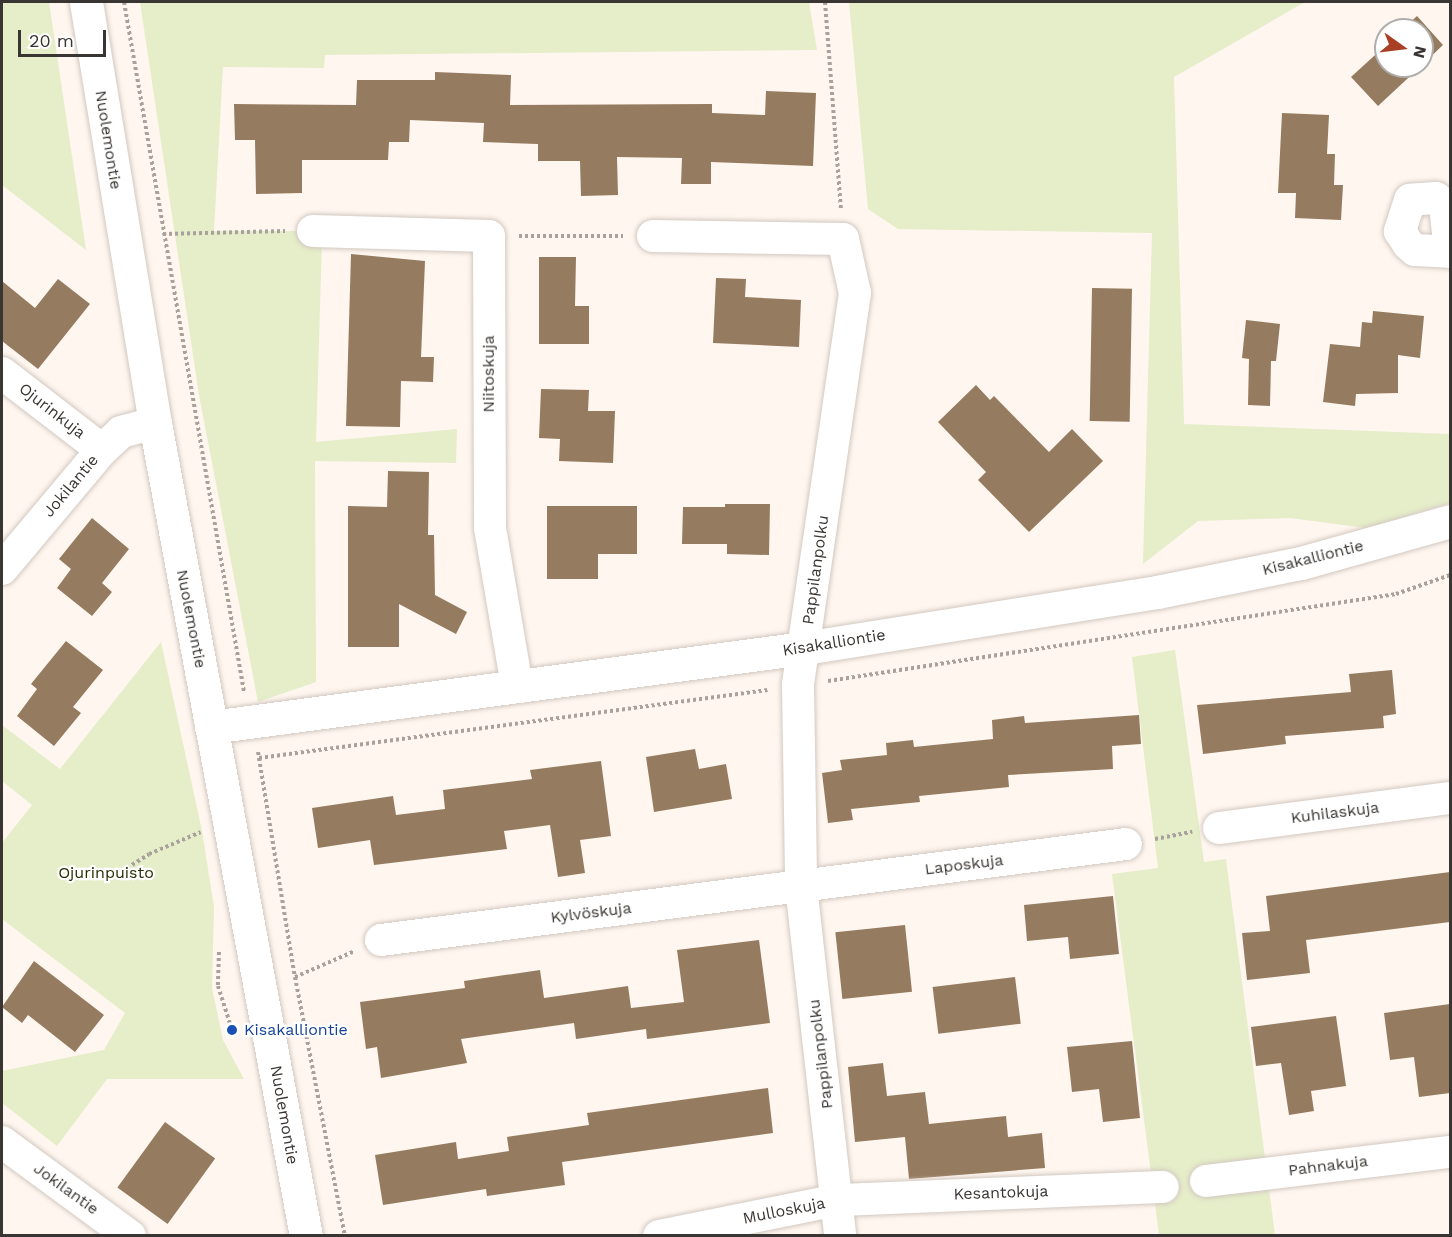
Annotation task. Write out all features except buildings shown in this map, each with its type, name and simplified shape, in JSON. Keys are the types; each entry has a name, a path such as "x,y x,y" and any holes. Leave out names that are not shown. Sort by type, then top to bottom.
{"street":[{"name":"Nuolemontie","path":"86,2 155,423 306,1236"},
{"path":"313,231 489,236"},
{"name":"Niitoskuja","path":"489,236 490,528 517,686"},
{"name":"Pappilanpolku","path":"654,236 843,239 855,293 798,685 801,886 838,1200 840,1236"},
{"name":"Ojurinkuja","path":"2,373 102,450"},
{"name":"Jokilantie","path":"2,569 102,450 121,432 155,423"},
{"name":"Kisakalliontie","path":"212,728 804,648 1156,592 1301,563 1450,521"},
{"name":"Kuhilaskuja","path":"1219,828 1450,798"},
{"name":"Laposkuja","path":"801,886 1126,844"},
{"name":"Kylvöskuja","path":"381,940 801,886"},
{"name":"Jokilantie","path":"2,1142 130,1236"},
{"name":"Pahnakuja","path":"1206,1181 1450,1152"},
{"name":"Kesantokuja","path":"838,1200 1163,1187"},
{"name":"Mulloskuja","path":"659,1236 838,1200"}],"path":[{"path":"124,2 295,977 345,1236"},
{"path":"163,234 313,231"},
{"path":"489,236 654,236"},
{"path":"128,868 149,854 230,822 267,811"},
{"path":"1126,844 1219,828"},
{"path":"295,977 381,940"}],"green space":[{"path":"2,2 49,2 86,250 2,185"},
{"path":"140,2 809,2 817,50 325,55 324,68 223,67 214,231 313,231 322,240 316,442 457,429 456,463 315,461 316,682 258,702 199,395"},
{"path":"849,2 1305,2 1174,77 1184,424 1450,434 1450,503 1366,528 1290,518 1198,521 1143,564 1152,233 898,229 868,209"},
{"name":"Ojurinpuisto","path":"161,642 202,831 214,907 212,988 223,1040 244,1079 107,1079 57,1146 2,1103 2,1071 104,1050 125,1013 2,919 2,843 32,805 2,781 2,725 60,769"},
{"path":"1175,650 1204,862 1226,859 1275,1235 1159,1235 1112,874 1158,868 1132,657"}],"place":[{"name":"Kisakalliontie","path":"232,1030"}]}
